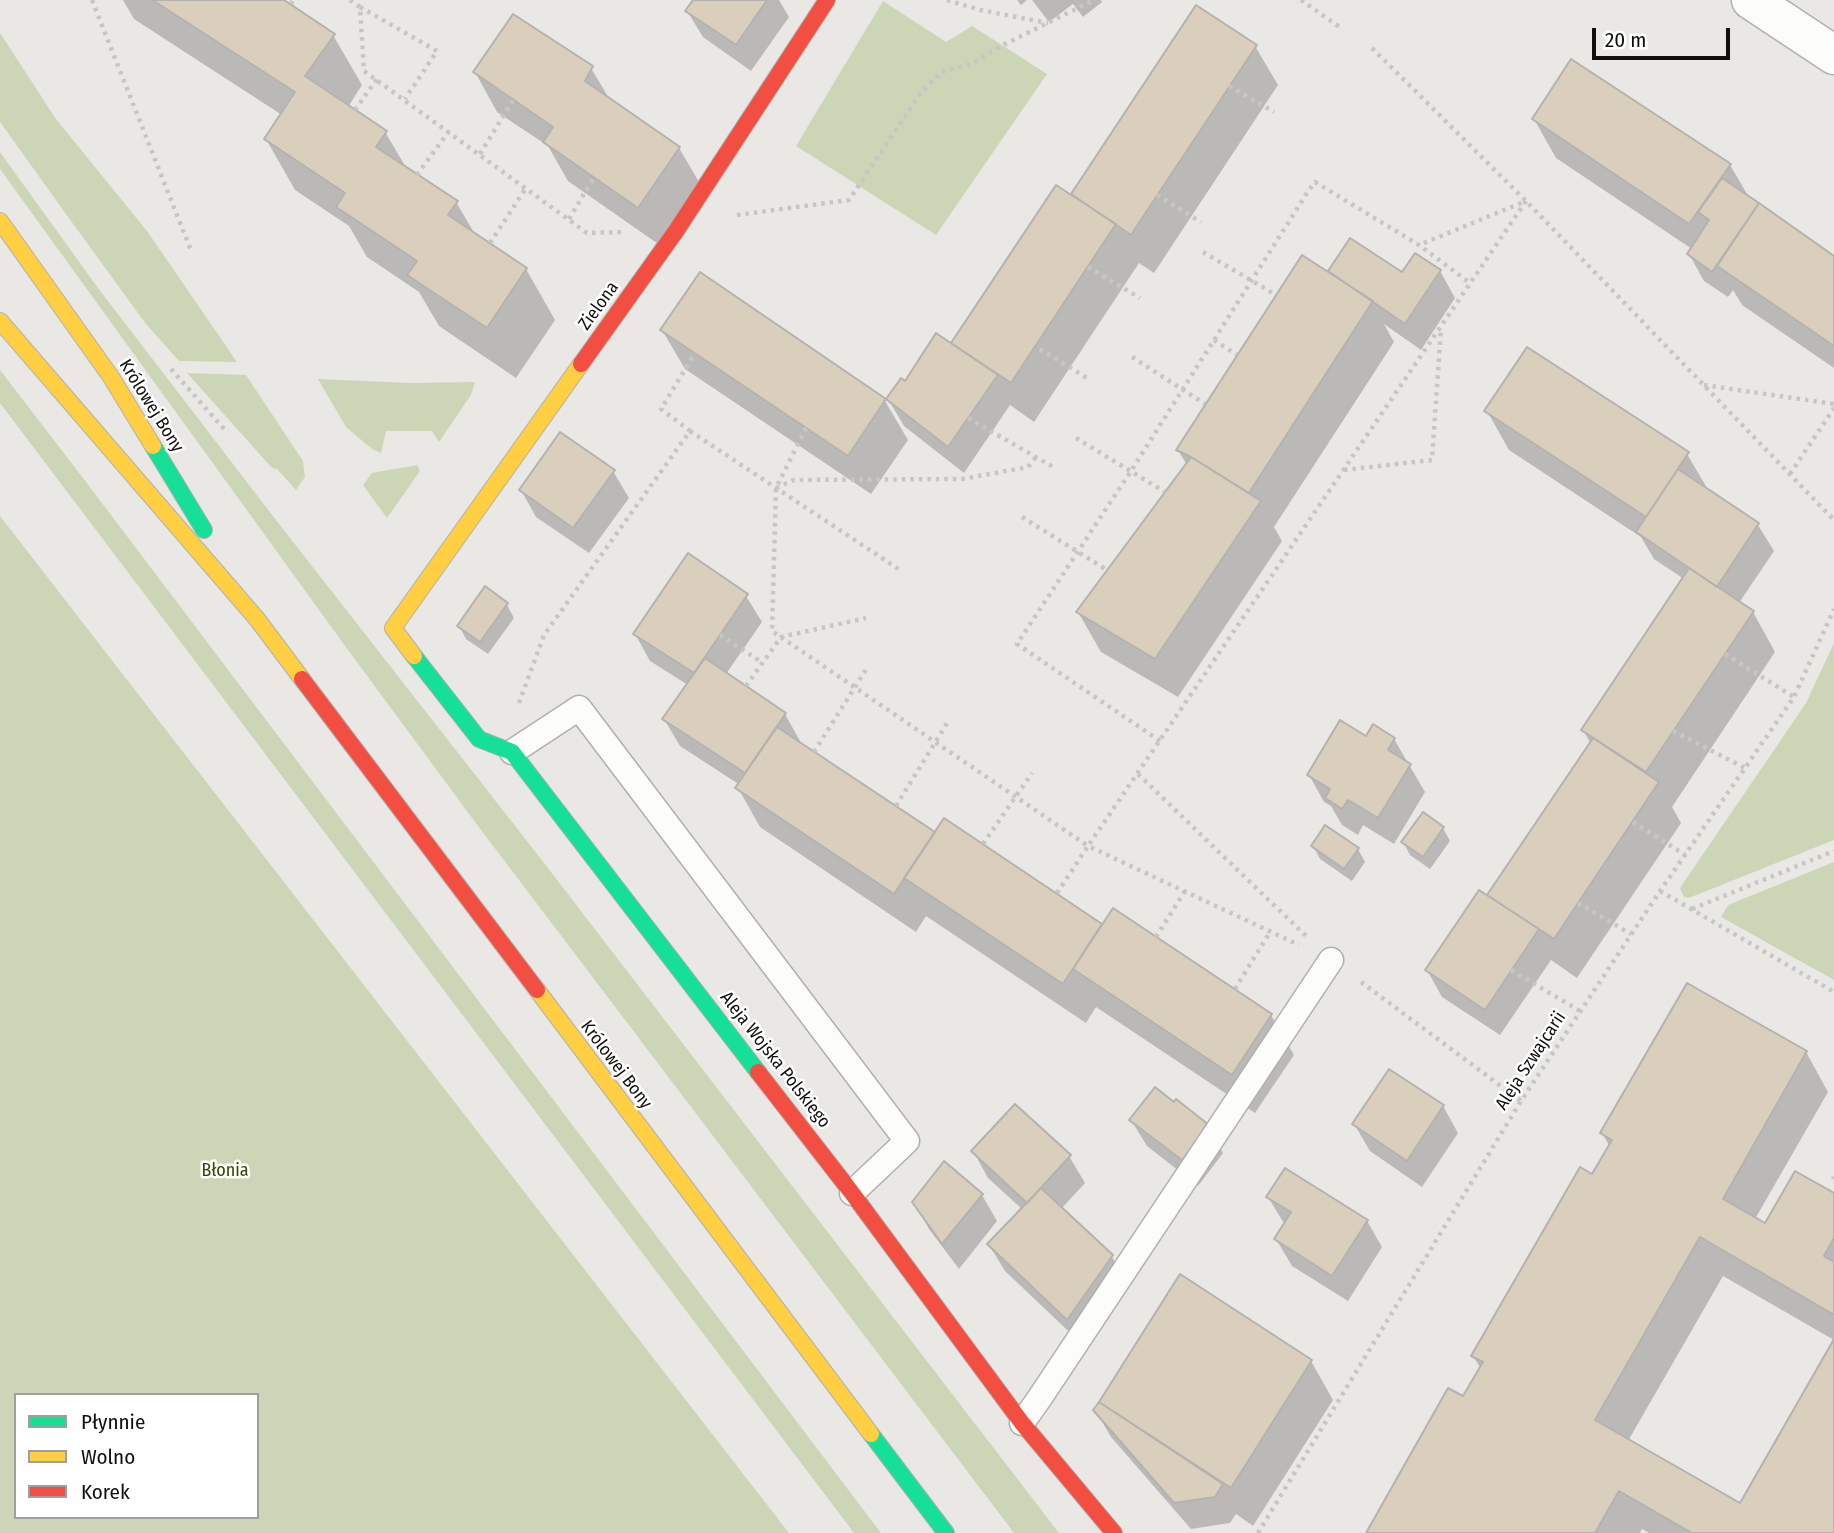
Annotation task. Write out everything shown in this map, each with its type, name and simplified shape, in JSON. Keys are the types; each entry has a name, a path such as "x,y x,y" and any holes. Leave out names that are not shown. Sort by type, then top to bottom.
{"main road":[{"name":"Zielona","path":"512,752 479,739 393,628 682,223 827,0"},
{"name":"Królowej Bony","path":"0,221 111,377 257,619"},
{"name":"Królowej Bony","path":"0,321 257,619 946,1533"},
{"name":"Aleja Wojska Polskiego","path":"512,752 852,1193 1022,1423 1114,1533"}],"street":[{"path":"1751,0 1834,55"}],"lane":[{"path":"512,752 579,708 907,1141 852,1193"},
{"path":"1022,1423 1331,960"}],"path":[{"path":"92,0 192,253"},
{"path":"350,0 437,51 405,99"},
{"path":"947,0 980,10 1049,23"},
{"path":"733,217 748,212 849,200 920,94 941,72 971,64 1094,0"},
{"path":"1301,0 1341,28"},
{"path":"360,6 364,71 587,233 625,232"},
{"path":"1372,48 1526,201 1834,520"},
{"path":"355,110 377,79"},
{"path":"1229,86 1275,112"},
{"path":"480,154 513,100"},
{"path":"417,174 449,131"},
{"path":"569,219 594,177"},
{"path":"1160,741 1017,644 1315,182 1419,246 1471,283"},
{"path":"490,243 526,188"},
{"path":"1157,195 1201,222"},
{"path":"1419,246 1526,201"},
{"path":"1057,893 1526,201"},
{"path":"1203,252 1276,295"},
{"path":"1088,267 1140,299"},
{"path":"1344,470 1432,460 1441,327"},
{"path":"1214,340 1237,355"},
{"path":"1040,349 1087,378"},
{"path":"695,354 661,410 900,570"},
{"path":"1132,357 1205,404"},
{"path":"171,369 224,429"},
{"path":"1704,385 1834,406 1790,474"},
{"path":"968,418 1055,468"},
{"path":"806,428 776,488 772,631 1088,846 1331,960"},
{"path":"516,711 544,635 690,431"},
{"path":"1076,438 1165,492"},
{"path":"776,488 794,480 962,479 1028,467 1036,457"},
{"path":"1022,517 1107,570"},
{"name":"Aleja Szwajcarii","path":"1258,1533 1521,1101 1660,891 1794,697 1834,609"},
{"path":"747,686 782,637 866,618"},
{"path":"720,635 763,663"},
{"path":"1725,654 1794,697"},
{"path":"814,752 867,668"},
{"path":"897,806 949,720"},
{"path":"1673,731 1745,768"},
{"path":"983,844 1032,773"},
{"path":"1633,821 1685,855"},
{"path":"1692,909 1834,851"},
{"path":"1156,937 1185,891"},
{"path":"1660,891 1834,992"},
{"path":"1578,903 1632,934"},
{"path":"1235,989 1270,932"},
{"path":"1511,970 1580,1011"}],"green space":[{"path":"883,1 946,42 972,26 1047,74 936,235 796,146"},
{"path":"0,33 56,119 147,231 237,362 179,361 146,324 71,221 0,122"},
{"path":"0,152 98,288 1059,1533 1014,1533 478,826 348,650 0,169"},
{"path":"0,370 881,1533 854,1533 0,403"},
{"path":"187,373 246,375 303,461 305,477 296,490 277,469 272,468"},
{"path":"318,379 410,383 475,382 471,395 439,442 432,431 386,431 381,453 372,449 346,427"},
{"path":"417,465 420,471 387,518 363,485 372,473"},
{"name":"Błonia","path":"0,516 789,1533 0,1533"},
{"path":"1834,643 1834,840 1689,898 1684,897 1680,889 1682,885 1806,703"},
{"path":"1834,862 1834,980 1721,917 1728,905"}],"building":[{"path":"152,0 284,0 335,34 305,76 387,131 376,147 458,201 448,215 527,268 487,328 407,275 417,261 336,207 345,193 264,139 295,92"},
{"path":"693,0 767,0 736,45 685,11"},
{"path":"1196,5 1257,45 1131,235 1071,194"},
{"path":"513,14 593,66 585,81 680,147 638,208 543,142 553,127 473,72"},
{"path":"1571,59 1731,164 1689,224 1532,119"},
{"path":"1722,178 1759,203 1712,272 1687,254 1709,220 1698,212"},
{"path":"1056,185 1116,224 1011,383 951,343"},
{"path":"1759,203 1834,256 1834,346 1717,266"},
{"path":"1350,238 1402,272 1415,253 1441,270 1405,324 1328,271"},
{"path":"1302,255 1373,301 1249,493 1176,450"},
{"path":"700,272 886,399 848,456 660,330"},
{"path":"936,333 998,375 948,447 886,399 901,378 905,381"},
{"path":"1527,347 1689,452 1646,517 1484,411"},
{"path":"560,432 615,470 573,528 519,490"},
{"path":"1191,457 1261,501 1155,659 1076,612"},
{"path":"1678,469 1759,523 1717,587 1636,532"},
{"path":"688,553 748,594 694,673 633,634"},
{"path":"1689,568 1754,611 1646,772 1581,730"},
{"path":"485,586 508,603 480,642 457,626"},
{"path":"705,658 786,713 745,773 662,719"},
{"path":"1340,720 1366,736 1373,724 1395,738 1388,750 1411,764 1378,818 1348,800 1342,809 1325,798 1330,789 1307,775"},
{"path":"777,727 935,832 894,894 735,788"},
{"path":"1593,738 1659,782 1554,939 1487,895"},
{"path":"1423,812 1444,827 1423,857 1401,842"},
{"path":"944,818 1102,924 1063,984 904,878"},
{"path":"1325,825 1359,848 1344,869 1311,846"},
{"path":"1479,890 1539,929 1485,1010 1425,970"},
{"path":"1113,908 1272,1014 1232,1075 1073,969"},
{"path":"1687,983 1807,1051 1723,1199 1765,1223 1795,1171 1834,1193 1834,1238 1824,1256 1834,1262 1834,1315 1700,1237 1595,1420 1740,1503 1834,1339 1834,1533 1692,1533 1619,1491 1595,1533 1366,1533 1448,1388 1463,1396 1483,1362 1471,1356 1580,1167 1592,1174 1612,1140 1600,1133"},
{"path":"1389,1069 1444,1105 1407,1161 1352,1124"},
{"path":"1155,1087 1174,1102 1176,1099 1209,1125 1182,1160 1129,1120"},
{"path":"1015,1104 1071,1155 1027,1203 971,1151"},
{"path":"944,1161 983,1194 942,1244 912,1202"},
{"path":"1285,1168 1368,1220 1332,1276 1274,1239 1291,1212 1266,1197"},
{"path":"1041,1188 1113,1255 1067,1320 987,1244"},
{"path":"1180,1274 1312,1360 1231,1488 1099,1402"},
{"path":"1099,1402 1223,1484 1215,1497 1174,1503 1093,1410"}],"traffic: fast":[{"path":"153,446 204,530"},
{"path":"414,656 479,739 512,752 758,1072"},
{"path":"871,1434 946,1533"}],"traffic: slow":[{"path":"0,221 111,377 153,446"},
{"path":"0,321 257,619 302,679"},
{"path":"414,656 393,628 581,364"},
{"path":"537,990 871,1434"}],"traffic: jam":[{"path":"581,364 676,231 827,0"},
{"path":"302,679 537,990"},
{"path":"758,1072 852,1193 1022,1423 1114,1533"}]}
